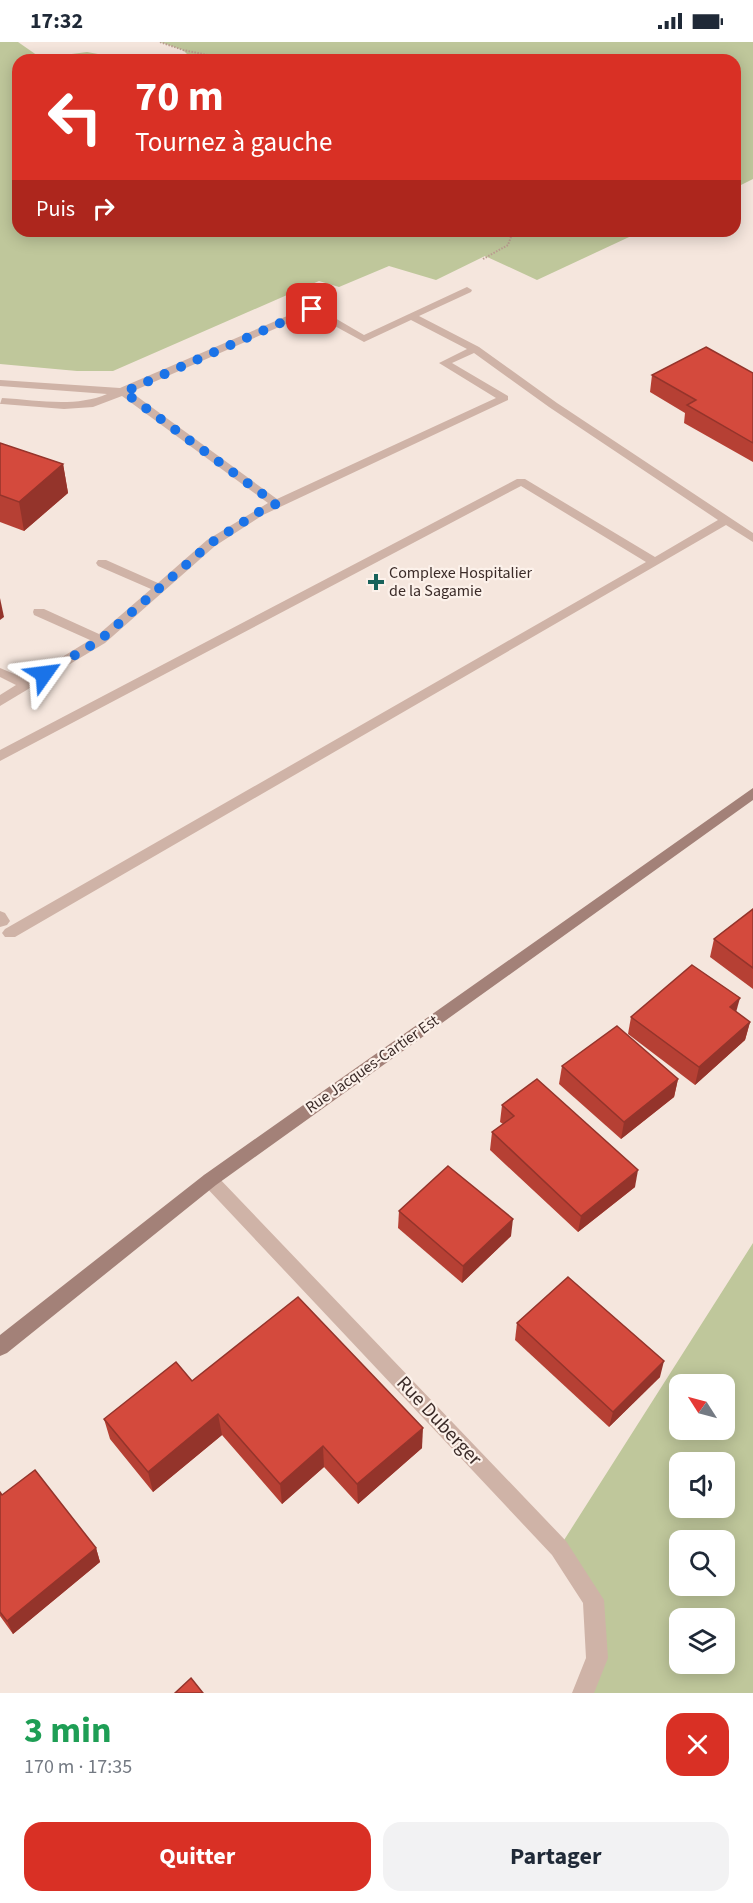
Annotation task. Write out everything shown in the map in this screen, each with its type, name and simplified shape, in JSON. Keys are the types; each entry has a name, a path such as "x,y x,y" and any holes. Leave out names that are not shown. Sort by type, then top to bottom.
{"main road":[{"name":"Rue Jacques-Cartier Est","path":"0,1347 210,1180 753,793"}],"street":[{"path":"2,401 64,406 93,404 312,309 364,339 467,290"},
{"path":"411,316 475,349 553,405 753,538"},
{"path":"0,701 100,640 211,543 259,512 504,398 444,363 475,349"},
{"path":"0,383 124,392 276,504"},
{"path":"0,756 521,481 654,562"},
{"path":"3,924 726,520"},
{"path":"102,562 160,588"},
{"path":"39,612 100,640"},
{"path":"0,672 26,685"},
{"name":"Rue Duberger","path":"210,1180 559,1548 593,1600 597,1658 584,1693"}],"path":[{"path":"160,42 202,54"},
{"path":"483,259 508,245 511,237"}],"green space":[{"path":"0,42 18,42 35,54 12,54 12,237 629,237 537,280 485,256 436,280 389,266 339,287 319,281 113,371 77,371 0,364"},
{"path":"160,42 753,42 753,179 741,185 741,54 187,54 183,50"},
{"path":"87,52 98,54 72,54"},
{"path":"753,1243 753,1693 583,1693 593,1600 559,1548 669,1375 669,1440 735,1440 735,1374 670,1374"}],"building":[{"path":"706,347 753,373 753,443 687,405 696,400 652,375"},
{"path":"0,443 63,464 19,502 0,495"},
{"path":"753,909 753,968 714,939"},
{"path":"692,965 740,998 730,1007 750,1022 699,1067 631,1017"},
{"path":"617,1026 678,1079 624,1122 562,1066"},
{"path":"537,1079 638,1170 581,1216 492,1132 514,1116 502,1105"},
{"path":"448,1166 513,1219 463,1266 399,1211"},
{"path":"568,1277 664,1361 613,1412 517,1323"},
{"path":"298,1297 423,1428 357,1484 323,1446 280,1484 218,1414 148,1472 104,1419 176,1362 192,1381"},
{"path":"35,1470 96,1548 7,1621 0,1612 0,1492 2,1495"},
{"path":"191,1678 203,1693 175,1693"}],"place":[{"name":"Complexe Hospitalier de la Sagamie","path":"376,582"}],"route":[{"path":"44,674 100,640 211,543 259,512 276,504 124,392 312,309"}]}
